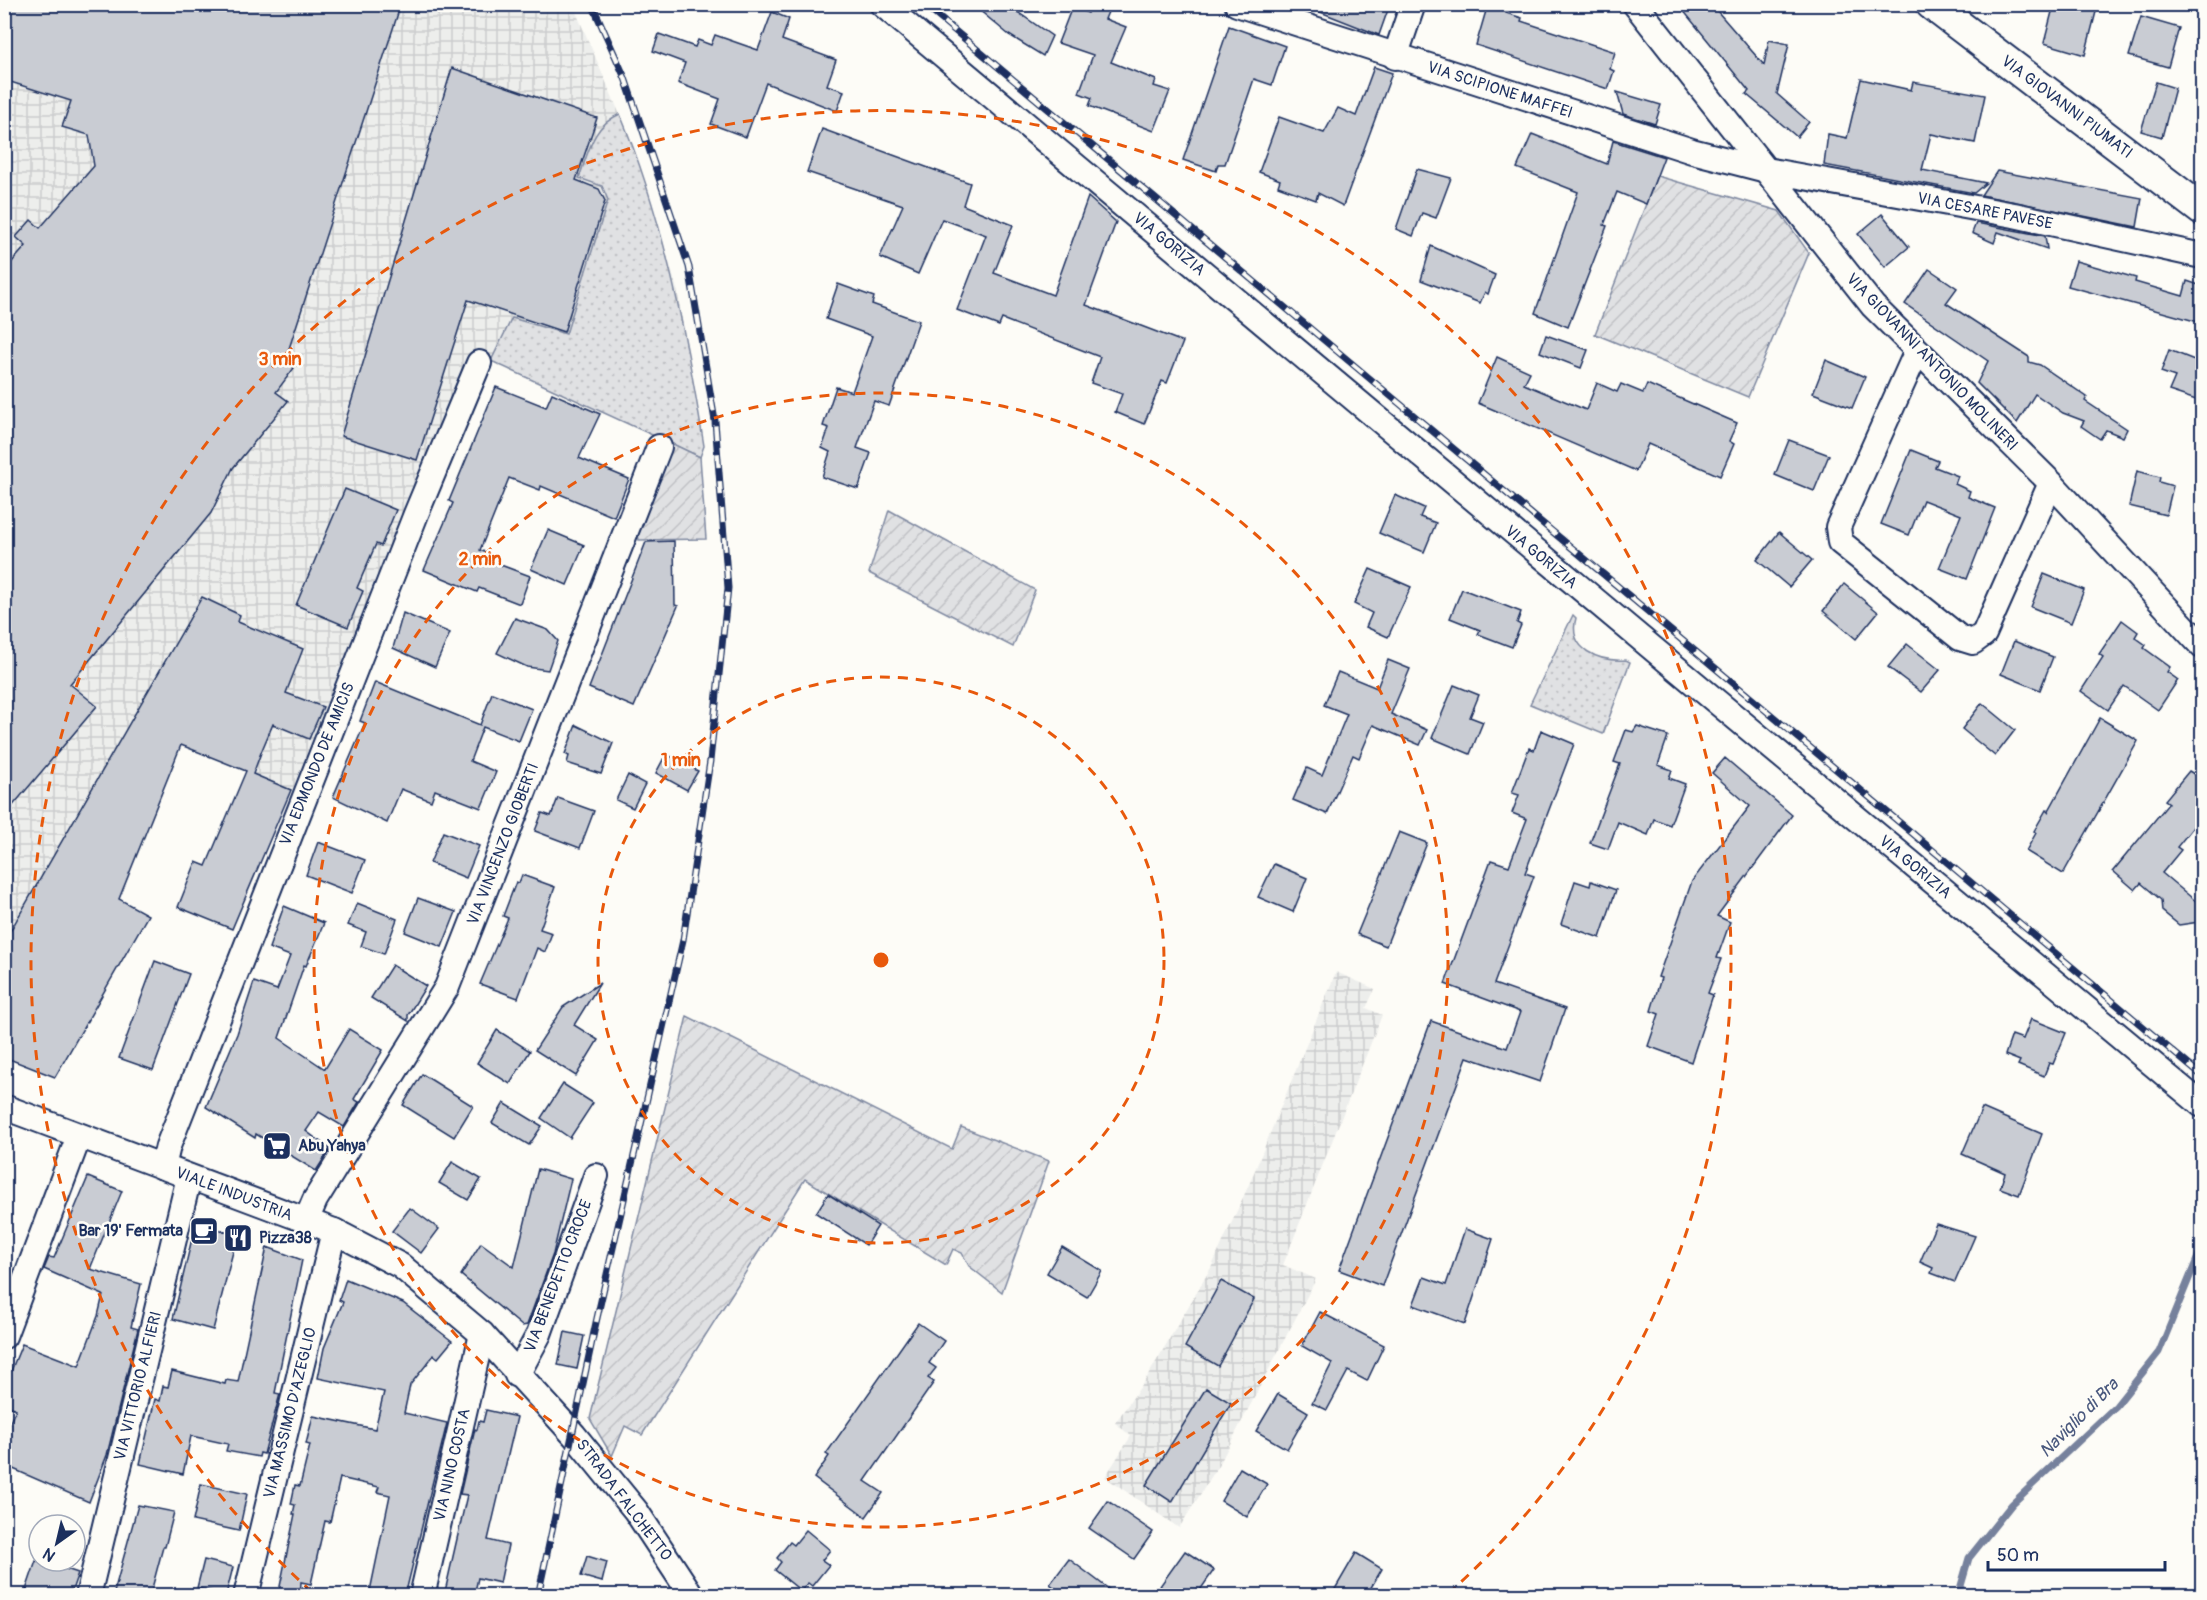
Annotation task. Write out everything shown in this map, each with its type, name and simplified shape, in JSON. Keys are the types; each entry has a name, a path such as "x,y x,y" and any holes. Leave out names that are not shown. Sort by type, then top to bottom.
{"street":[{"name":"VIA GORIZIA","path":"882,4 1570,582 2202,1105"},
{"name":"VIA SCIPIONE MAFFEI","path":"1237,4 1395,57 1692,151 1766,170"},
{"path":"1395,57 1413,4"},
{"name":"VIA GIOVANNI ANTONIO MOLINERI","path":"1635,4 1873,306 2051,483 2202,646"},
{"name":"VIA GIOVANNI PIUMATI","path":"1931,4 2202,210"},
{"name":"VIA CESARE PAVESE","path":"1766,170 2014,215 2202,256"},
{"path":"1917,351 1838,527 1840,542 1960,638 1973,642 1984,634 2051,483"},
{"name":"VIA EDMONDO DE AMICIS","path":"163,1167 168,1146 245,946 416,514 479,363"},
{"name":"VIA VINCENZO GIOBERTI","path":"306,1221 315,1200 447,987 659,447"},
{"name":"VIALE INDUSTRIA","path":"4,1107 334,1231 400,1266 482,1334 574,1435"},
{"path":"4,1336 79,1136"},
{"name":"VIA BENEDETTO CROCE","path":"518,1375 539,1334 596,1176"},
{"name":"VIA VITTORIO ALFIERI","path":"88,1596 189,1177"},
{"name":"VIA MASSIMO D'AZEGLIO","path":"246,1596 334,1231"},
{"name":"VIA NINO COSTA","path":"422,1596 482,1334"},
{"name":"STRADA FALCHETTO","path":"574,1435 636,1511 692,1596"}],"shaded area":[{"path":"4,5 573,5 624,124 648,191 677,289 704,446 700,457 471,353 296,792 181,745 119,899 148,915 55,1077 4,1057"},
{"path":"620,114 636,154 672,277 704,446 700,457 491,361 512,318 566,334 608,200 602,186 579,178 597,132 603,125"},
{"path":"1657,176 1779,211 1809,253 1748,397 1595,334"},
{"path":"673,444 700,457 706,539 639,540 637,529"},
{"path":"889,510 1035,590 1013,647 869,573"},
{"path":"1573,615 1576,618 1574,629 1576,638 1588,652 1606,659 1630,662 1603,734 1530,704"},
{"path":"1336,972 1375,989 1366,1008 1382,1015 1283,1265 1316,1279 1220,1463 1179,1528 1105,1477 1131,1436 1115,1423 1146,1379 1212,1266 1251,1180"},
{"path":"687,1016 952,1149 961,1127 1049,1161 1002,1292 969,1266 962,1253 953,1249 946,1265 805,1179 642,1435 625,1426 612,1456 590,1419"}],"building":[{"path":"4,4 401,4 285,361 294,368 276,392 288,401 233,468 211,513 70,684 97,706 4,816 4,271 26,246 16,237 31,220 40,228 94,166 89,135 62,127 71,101 4,80"},
{"path":"972,4 1006,4 1052,36 1043,56 1009,35"},
{"path":"1300,4 1390,4 1379,35"},
{"path":"1488,4 1509,4 1506,13 1522,18 1521,21 1615,52 1610,69 1614,71 1608,89 1476,45"},
{"path":"1678,4 1711,4 1764,65 1769,40 1789,44 1777,94 1809,122 1797,137 1746,94 1749,91"},
{"path":"2054,4 2098,4 2085,55 2044,43"},
{"path":"1092,5 1108,12 1105,19 1126,27 1111,62 1156,80 1154,86 1170,91 1154,131 1089,106 1092,98 1079,93 1093,55 1058,43 1072,7 1088,13"},
{"path":"772,12 789,19 782,40 836,60 827,85 844,91 837,111 766,83 746,137 711,124 720,99 678,83 685,63 653,51 659,34 695,47 698,40 711,45 715,35 758,50"},
{"path":"2141,17 2179,28 2168,67 2129,56"},
{"path":"1229,26 1285,46 1272,85 1254,79 1225,164 1218,164 1216,171 1183,160"},
{"path":"1374,67 1392,73 1343,206 1318,193 1316,200 1278,186 1280,180 1259,172 1279,117 1324,133 1338,108 1356,116"},
{"path":"452,68 597,118 576,180 599,189 605,201 564,332 468,300 417,460 341,436"},
{"path":"1861,79 1911,90 1913,82 1985,95 1975,143 1931,134 1922,170 1986,183 1974,193 1824,165 1828,134 1847,138"},
{"path":"2156,82 2175,88 2162,137 2141,131"},
{"path":"1617,92 1661,105 1655,124 1623,114"},
{"path":"822,129 970,183 963,205 1013,225 994,273 1053,295 1088,197 1116,222 1086,305 1183,342 1167,383 1162,381 1144,424 1115,412 1122,394 1091,383 1100,357 1002,319 999,326 957,310 986,235 942,219 918,274 880,257 903,205 807,172"},
{"path":"1532,134 1607,164 1613,141 1664,157 1646,204 1617,192 1604,225 1607,226 1568,327 1535,313 1578,192 1517,168"},
{"path":"1417,169 1451,178 1436,218 1422,213 1413,236 1396,229"},
{"path":"1997,171 2142,198 2137,227 1981,195"},
{"path":"1882,214 1909,247 1885,267 1858,234"},
{"path":"1976,223 2045,236 2047,249 1998,232 1994,243 1972,233"},
{"path":"1431,246 1495,275 1488,294 1485,292 1480,303 1421,280"},
{"path":"2076,261 2136,278 2135,282 2183,296 2187,281 2202,286 2202,323 2068,286"},
{"path":"1929,269 1957,288 1946,303 2029,357 2029,362 2040,365 2087,397 2085,401 2127,429 2123,437 2106,430 2100,439 2081,426 2084,421 2063,413 2035,394 2017,423 1977,383 1988,361 1905,304"},
{"path":"838,284 874,297 872,304 919,321 889,406 874,401 857,448 871,453 858,489 822,477 830,452 822,448 829,428 823,426 836,387 852,392 872,336 826,319"},
{"path":"1546,335 1588,350 1581,368 1540,352"},
{"path":"2169,350 2202,363 2202,402 2169,391 2175,377 2161,372"},
{"path":"1497,357 1530,372 1524,384 1586,410 1597,383 1617,392 1621,384 1643,393 1647,384 1737,423 1729,441 1734,444 1720,476 1648,444 1636,471 1478,403"},
{"path":"1826,360 1865,377 1852,408 1813,393"},
{"path":"496,387 546,407 552,393 600,414 579,458 629,479 614,517 541,486 540,490 509,478 480,550 492,555 490,561 530,576 520,604 479,588 477,592 424,570 453,503 449,501"},
{"path":"1789,440 1829,455 1814,491 1775,475"},
{"path":"1911,450 1938,461 1935,467 1958,476 1955,484 1970,491 1968,497 1995,508 1967,579 1939,568 1961,515 1923,500 1909,535 1881,524"},
{"path":"2137,471 2160,477 2159,482 2173,486 2166,515 2129,506"},
{"path":"345,489 396,510 381,546 376,544 357,588 363,591 348,627 296,605"},
{"path":"1395,495 1424,508 1420,517 1436,523 1424,552 1379,533"},
{"path":"548,530 584,545 567,585 531,569"},
{"path":"1779,532 1812,560 1789,587 1757,560"},
{"path":"674,541 675,605 678,606 634,707 589,688 646,542"},
{"path":"1370,569 1411,587 1388,637 1366,627 1372,613 1354,604"},
{"path":"2044,574 2084,590 2071,623 2031,607"},
{"path":"1844,584 1878,612 1856,639 1823,611"},
{"path":"1462,589 1521,612 1517,623 1521,625 1512,647 1478,634 1480,630 1450,618"},
{"path":"202,597 240,615 238,622 303,649 286,693 323,707 309,739 273,724 262,750 253,774 291,790 232,929 178,907 196,862 206,866 246,771 181,745 119,899 148,915 55,1077 4,1057 4,942"},
{"path":"403,613 450,633 435,667 393,648"},
{"path":"515,618 548,630 558,641 548,670 527,667 497,653"},
{"path":"2122,620 2138,632 2135,637 2146,645 2144,648 2170,667 2167,672 2178,680 2158,710 2124,686 2108,710 2081,691 2103,657 2099,654"},
{"path":"2014,641 2053,657 2040,690 2001,674"},
{"path":"1907,644 1940,670 1921,692 1888,667"},
{"path":"1388,660 1410,669 1391,714 1427,730 1420,745 1373,725 1359,758 1353,755 1327,814 1293,800 1307,768 1322,775 1347,714 1324,705 1338,672 1377,688"},
{"path":"375,682 480,725 492,693 532,709 519,741 483,727 470,761 496,772 481,808 435,790 431,801 401,789 387,823 333,797 365,723 360,721"},
{"path":"1454,685 1479,695 1470,717 1483,722 1470,754 1432,738"},
{"path":"1982,703 2015,730 1995,756 1962,729"},
{"path":"2100,718 2138,741 2063,874 2026,851 2036,833 2034,831 2046,810 2048,812"},
{"path":"576,725 613,743 601,774 567,763 569,756 565,754"},
{"path":"1637,726 1668,736 1658,765 1672,770 1669,778 1685,784 1670,825 1654,819 1648,835 1618,822 1608,849 1590,843 1620,764 1614,762 1626,730 1633,732"},
{"path":"1541,730 1574,744 1525,873 1534,876 1494,984 1565,1009 1540,1082 1467,1057 1382,1286 1339,1270 1431,1021 1507,1048 1520,1012 1445,984 1491,860 1509,866 1527,819 1512,813 1519,795 1512,793 1529,748 1534,750"},
{"path":"666,754 698,771 687,790 656,773"},
{"path":"1725,758 1792,815 1717,916 1730,922 1717,958 1721,959 1708,993 1713,995 1691,1062 1648,1046 1659,1014 1651,1011 1661,978 1658,977 1692,881 1750,806 1712,773"},
{"path":"2189,771 2202,779 2202,816 2177,847 2181,850 2162,873 2198,903 2199,922 2179,925 2162,911 2161,900 2141,883 2135,890 2113,871 2169,803 2165,800"},
{"path":"628,775 645,784 633,808 616,800"},
{"path":"558,798 594,811 580,848 535,831 542,813 551,816"},
{"path":"443,832 479,846 466,878 430,863"},
{"path":"1399,832 1427,843 1386,946 1357,934"},
{"path":"318,842 365,860 352,893 306,875"},
{"path":"1274,864 1307,878 1293,912 1258,897"},
{"path":"522,875 555,887 540,929 552,933 545,952 537,948 518,998 480,984 508,918 503,916 516,882 519,883"},
{"path":"1575,881 1590,886 1591,881 1616,890 1600,938 1561,924"},
{"path":"418,898 456,912 442,947 405,932"},
{"path":"357,903 397,919 384,954 361,946 366,932 348,925"},
{"path":"284,906 324,923 306,966 304,965 279,1038 325,1069 349,1029 383,1050 354,1099 359,1102 344,1127 319,1112 306,1131 330,1149 316,1171 256,1134 255,1138 206,1107 237,1034 254,982 277,990 290,956 269,948"},
{"path":"155,961 189,974 153,1070 119,1058"},
{"path":"392,965 426,986 408,1015 408,1021 371,998"},
{"path":"600,983 574,1025 598,1040 576,1076 535,1050 563,1007"},
{"path":"2031,1019 2066,1033 2053,1064 2049,1063 2044,1076 2018,1065 2020,1061 2005,1055 2012,1035 2023,1039"},
{"path":"497,1030 530,1051 510,1084 477,1063"},
{"path":"422,1074 473,1106 454,1137 403,1105"},
{"path":"563,1084 593,1103 570,1138 541,1118"},
{"path":"504,1103 542,1126 529,1145 492,1123"},
{"path":"1982,1108 2042,1134 2019,1195 2000,1188 2005,1173 1962,1154"},
{"path":"452,1162 481,1179 468,1200 439,1183"},
{"path":"538,1169 571,1179 553,1254 527,1325 522,1326 461,1275 481,1243 514,1267"},
{"path":"88,1177 122,1191 90,1269 141,1284 131,1327 138,1329 107,1455 89,1502 4,1465 4,1435 16,1409 4,1404 4,1388 22,1344 79,1366 98,1316 103,1295 44,1269 49,1257 54,1258"},
{"path":"828,1194 878,1226 866,1245 816,1213"},
{"path":"410,1208 439,1229 421,1253 392,1231"},
{"path":"1936,1224 1975,1236 1955,1282 1931,1273 1933,1268 1920,1262"},
{"path":"210,1226 237,1236 213,1330 173,1319 193,1234"},
{"path":"1465,1229 1493,1239 1465,1324 1413,1305 1424,1277 1446,1285"},
{"path":"267,1247 302,1260 275,1393 280,1394 264,1454 260,1453 259,1457 226,1451 228,1444 191,1436 183,1474 140,1464 155,1399 160,1401 163,1386 168,1387 172,1371 225,1384 226,1380 238,1382"},
{"path":"1062,1247 1102,1271 1087,1297 1047,1273"},
{"path":"346,1279 403,1303 452,1341 438,1358 434,1355 410,1385 404,1413 447,1423 405,1596 369,1596 390,1495 377,1492 379,1487 340,1478 330,1522 325,1521 311,1584 301,1582 300,1596 278,1596 295,1514 293,1514 295,1505 291,1504 295,1485 300,1486 310,1445 306,1444 313,1416 375,1429 384,1392 318,1378 324,1348 343,1302 339,1300"},
{"path":"1221,1281 1254,1299 1218,1366 1185,1347"},
{"path":"1320,1312 1384,1345 1367,1381 1348,1371 1327,1410 1312,1403 1332,1363 1302,1346"},
{"path":"918,1323 944,1341 929,1363 936,1368 928,1378 934,1382 865,1481 883,1493 866,1517 814,1478 829,1456 826,1454"},
{"path":"565,1332 584,1336 577,1369 558,1365"},
{"path":"1206,1388 1231,1403 1172,1502 1146,1485"},
{"path":"1278,1394 1308,1412 1287,1449 1256,1431"},
{"path":"486,1410 517,1417 488,1540 508,1545 500,1583 478,1578 474,1596 444,1596 467,1495 460,1494 475,1429 477,1430 479,1421 483,1422"},
{"path":"1240,1468 1267,1484 1247,1517 1221,1501"},
{"path":"201,1484 247,1494 239,1531 193,1521"},
{"path":"1108,1501 1153,1532 1134,1559 1089,1528"},
{"path":"138,1505 174,1512 165,1547 163,1547 150,1596 113,1596"},
{"path":"806,1530 830,1550 822,1560 829,1565 812,1586 808,1583 801,1591 775,1570 781,1562 777,1558 790,1542 794,1545"},
{"path":"1185,1551 1214,1570 1196,1596 1173,1596 1160,1586"},
{"path":"1356,1553 1382,1569 1366,1596 1331,1596"},
{"path":"587,1556 607,1562 602,1582 581,1576"},
{"path":"1069,1559 1118,1596 1066,1596 1050,1584"},
{"path":"204,1560 233,1567 226,1595 197,1588"},
{"path":"32,1573 78,1573 70,1596 24,1596"}],"waterway":[{"name":"Naviglio di Bra","path":"1958,1596 1969,1558 2012,1504 2116,1406 2159,1352 2202,1247"}],"railway":[{"path":"538,1596 595,1327 683,940 710,761 728,588 715,421 689,267 625,78 592,4"},
{"path":"923,4 2202,1076"}],"place":[{"name":"Abu Yahya","path":"277,1146"},
{"name":"Bar 19' Fermata","path":"204,1231"},
{"name":"Pizza38","path":"238,1238"}]}
